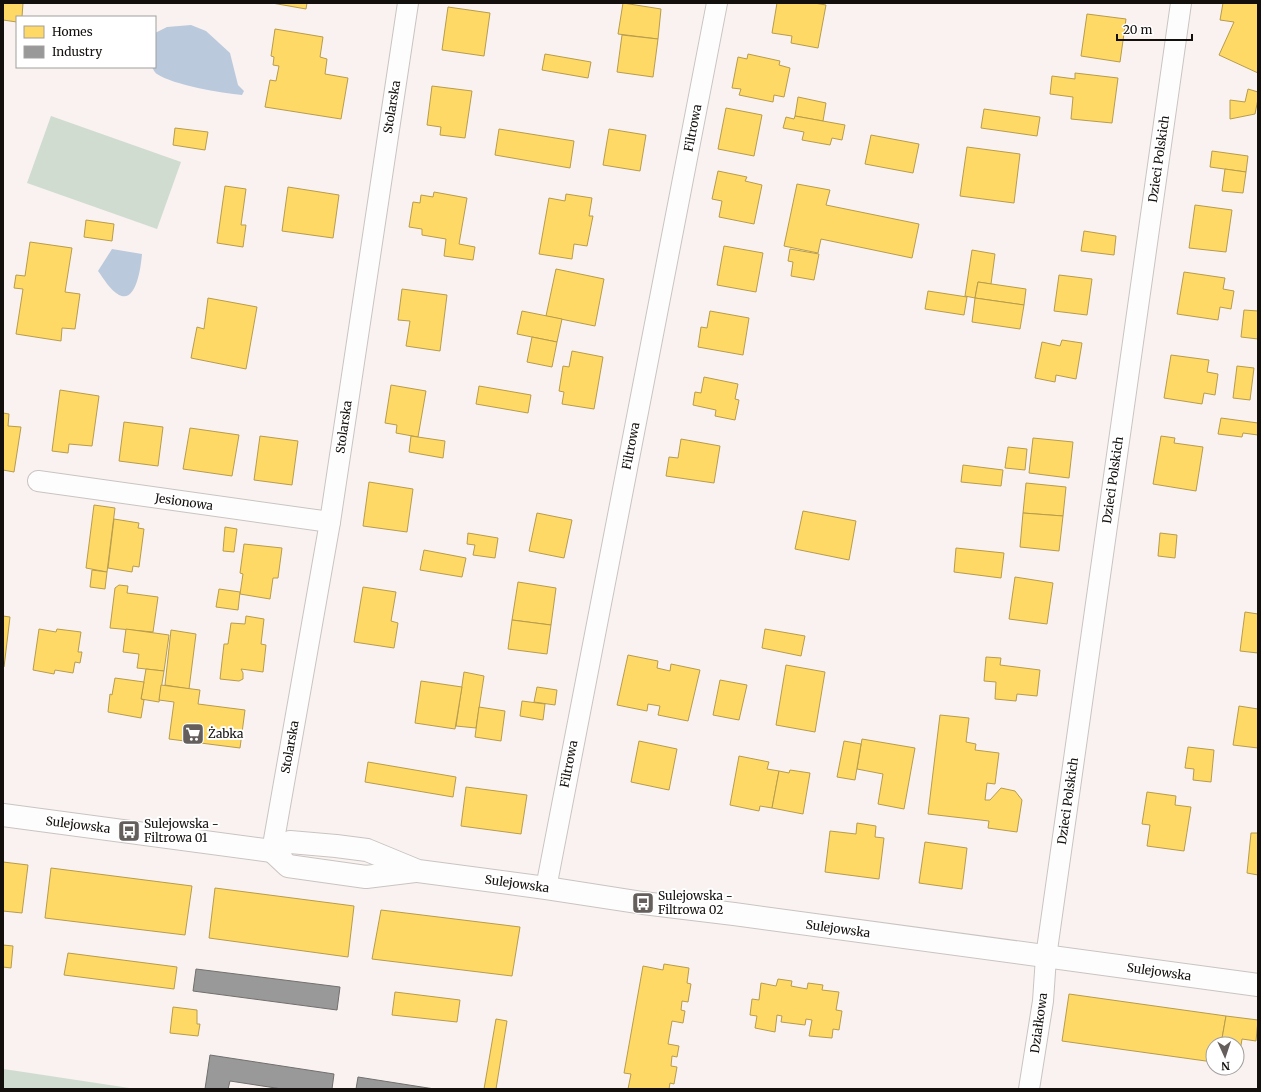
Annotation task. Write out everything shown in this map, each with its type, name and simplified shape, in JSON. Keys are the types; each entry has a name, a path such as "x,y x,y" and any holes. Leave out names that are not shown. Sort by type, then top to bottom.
{"main road":[{"name":"Sulejowska","path":"3,815 272,851 288,866 366,877 418,871 643,903 1258,985"}],"street":[{"name":"Stolarska","path":"272,851 330,522 408,3"},
{"name":"Filtrowa","path":"546,888 717,3"},
{"name":"Dzieci Polskich","path":"1046,957 1181,3"},
{"name":"Jesionowa","path":"38,481 330,522"},
{"name":"Działkowa","path":"1029,1089 1043,1001 1046,957"}],"green space":[{"path":"51,116 181,162 157,229 27,183"},
{"path":"3,1069 17,1071 136,1089 3,1089"}],"water":[{"path":"191,25 206,31 230,53 238,85 244,91 242,95 186,85 174,82 157,74 153,68 156,68 156,32 167,27"},
{"path":"112,249 142,254 137,282 130,294 125,296 119,295 113,290 98,271"}],"building: Homes":[{"path":"3,3 23,3 22,16 16,16 16,22 3,20"},
{"path":"272,3 307,3 306,9"},
{"path":"623,3 661,9 658,39 618,34"},
{"path":"777,3 814,3 826,5 818,48 791,43 792,36 772,33"},
{"path":"1223,3 1258,3 1258,73 1219,55 1234,22 1220,20"},
{"path":"448,7 490,13 484,56 442,50"},
{"path":"1087,14 1126,19 1120,62 1081,56"},
{"path":"275,29 323,37 320,57 327,59 325,74 348,78 341,119 265,107 270,80 276,81 279,66 273,65 274,57 271,56"},
{"path":"622,35 658,39 653,77 617,72"},
{"path":"545,54 591,62 588,78 542,70"},
{"path":"748,54 780,61 779,65 790,68 784,97 774,95 773,102 739,95 741,89 732,88 738,57 747,59"},
{"path":"1075,73 1118,78 1112,123 1071,119 1073,97 1050,94 1052,76 1075,79"},
{"path":"432,86 472,91 465,138 440,135 441,127 427,125"},
{"path":"1248,89 1258,92 1255,114 1230,119 1230,100 1245,102"},
{"path":"798,97 826,103 823,121 795,116"},
{"path":"726,108 762,115 754,156 718,149"},
{"path":"984,109 1040,117 1037,136 981,128"},
{"path":"795,116 845,125 842,140 832,138 830,145 802,140 804,132 783,128 786,117 794,119"},
{"path":"175,128 208,132 205,150 173,145"},
{"path":"499,129 574,141 570,168 495,155"},
{"path":"609,129 646,135 640,171 603,165"},
{"path":"871,135 919,144 913,173 865,164"},
{"path":"967,147 1020,154 1014,203 960,196"},
{"path":"1212,151 1248,156 1246,172 1210,167"},
{"path":"1225,169 1246,172 1243,193 1222,191"},
{"path":"718,171 747,177 745,181 762,185 754,224 719,217 722,201 712,199"},
{"path":"797,184 830,190 826,205 919,224 912,258 821,239 818,253 784,246"},
{"path":"225,186 246,189 241,225 246,225 243,247 217,243"},
{"path":"288,187 339,195 333,238 282,231"},
{"path":"434,192 467,198 459,244 475,247 473,260 444,256 446,239 422,235 422,229 409,227 413,202 420,203 421,195 433,197"},
{"path":"566,194 592,198 589,216 593,216 587,246 574,244 572,259 539,254 549,198 565,201"},
{"path":"1195,205 1232,210 1226,252 1189,248"},
{"path":"86,220 114,224 112,241 84,237"},
{"path":"1084,231 1116,236 1114,255 1081,251"},
{"path":"30,242 72,248 65,292 80,294 75,329 62,328 61,341 16,334 23,289 14,288 16,275 25,276"},
{"path":"724,246 763,253 756,292 717,285"},
{"path":"790,249 819,254 814,280 791,276 793,262 788,261"},
{"path":"972,250 995,254 991,284 978,282 975,298 965,296"},
{"path":"556,269 604,279 595,326 546,316"},
{"path":"1184,272 1225,278 1223,289 1234,291 1231,309 1220,307 1218,320 1177,314"},
{"path":"1059,275 1092,279 1087,315 1054,311"},
{"path":"978,282 1026,289 1024,305 975,298"},
{"path":"402,289 447,295 440,351 406,346 410,321 398,320"},
{"path":"928,291 967,297 964,315 925,309"},
{"path":"208,298 257,307 246,369 191,358 197,327 204,329"},
{"path":"975,298 1024,305 1020,329 972,322"},
{"path":"1244,310 1258,311 1258,339 1241,337"},
{"path":"522,311 562,319 557,342 517,334"},
{"path":"710,311 749,318 743,355 698,347 701,327 707,328"},
{"path":"532,337 557,342 552,367 527,362"},
{"path":"1062,340 1082,343 1076,379 1056,375 1055,382 1035,378 1042,342 1060,346"},
{"path":"572,351 603,357 594,409 562,404 564,392 559,391 563,366 569,367"},
{"path":"1171,355 1209,360 1207,372 1218,374 1215,395 1204,393 1202,404 1164,398"},
{"path":"1237,366 1254,368 1250,400 1233,398"},
{"path":"704,377 738,384 735,399 739,400 735,420 715,416 716,410 693,405 695,392 701,393"},
{"path":"391,385 426,391 418,437 396,433 397,425 385,423"},
{"path":"479,386 531,395 528,413 476,404"},
{"path":"60,390 99,396 92,446 69,444 68,453 52,451"},
{"path":"3,413 9,414 8,426 21,427 14,472 3,470"},
{"path":"1221,418 1258,423 1258,435 1243,433 1242,437 1218,434"},
{"path":"124,422 163,427 158,466 119,461"},
{"path":"190,428 239,435 232,476 183,469"},
{"path":"260,436 298,441 292,485 254,480"},
{"path":"411,436 445,441 443,458 409,452"},
{"path":"1161,436 1175,438 1174,443 1203,447 1196,491 1153,484"},
{"path":"1033,438 1073,442 1069,478 1029,473"},
{"path":"681,439 720,446 714,483 666,476 669,457 678,458"},
{"path":"1008,447 1027,449 1025,470 1005,468"},
{"path":"963,465 1003,470 1001,486 961,482"},
{"path":"369,482 413,489 407,532 363,526"},
{"path":"1026,483 1066,487 1063,516 1023,513"},
{"path":"94,505 115,508 107,572 86,568"},
{"path":"803,511 856,521 849,560 795,549"},
{"path":"537,513 572,520 564,558 529,551"},
{"path":"1023,513 1063,516 1059,551 1020,547"},
{"path":"114,519 139,523 138,528 144,529 139,567 133,566 132,572 108,568"},
{"path":"225,527 237,529 234,552 223,551"},
{"path":"468,533 498,538 495,558 473,555 475,545 467,544"},
{"path":"1160,533 1177,535 1175,558 1158,556"},
{"path":"244,544 282,548 278,578 273,578 270,599 240,594 243,574 240,573"},
{"path":"956,548 1004,553 1001,578 954,572"},
{"path":"424,550 466,558 462,577 420,570"},
{"path":"92,570 107,572 105,589 90,587"},
{"path":"1015,577 1053,583 1047,624 1009,619"},
{"path":"518,582 556,588 551,625 512,620"},
{"path":"119,585 128,586 127,593 158,597 153,632 110,628 115,588"},
{"path":"363,587 396,592 391,621 398,623 394,648 354,642"},
{"path":"219,589 240,592 238,610 216,607"},
{"path":"1245,612 1258,614 1258,653 1240,651"},
{"path":"3,616 10,617 4,667 3,667"},
{"path":"246,616 264,619 261,644 266,645 263,672 241,669 243,679 239,681 220,679 224,644 228,644 231,623 245,624"},
{"path":"512,620 551,625 547,654 508,649"},
{"path":"39,629 56,632 57,629 81,632 78,652 82,652 80,663 75,662 73,673 55,670 54,674 33,670"},
{"path":"126,629 169,635 164,671 137,668 139,654 123,652"},
{"path":"765,629 805,636 801,656 762,648"},
{"path":"171,630 196,634 189,689 165,685"},
{"path":"628,655 658,661 657,668 670,671 671,664 700,670 688,721 658,715 660,706 648,704 647,711 617,705"},
{"path":"986,657 1001,658 1000,665 1040,670 1037,696 1017,694 1016,701 995,699 996,682 984,681"},
{"path":"786,665 825,672 815,732 776,725"},
{"path":"146,669 164,671 159,702 141,699"},
{"path":"464,672 484,676 476,728 456,726"},
{"path":"115,678 144,682 141,699 144,700 141,718 108,712 110,694 112,695"},
{"path":"720,680 747,685 739,720 713,715"},
{"path":"421,681 462,687 455,729 415,723"},
{"path":"161,685 200,690 198,704 245,710 240,748 169,739 174,702 159,700"},
{"path":"537,687 557,690 555,705 534,702"},
{"path":"522,701 545,704 543,720 520,716"},
{"path":"1239,706 1258,709 1258,748 1233,745"},
{"path":"479,707 505,711 501,741 475,737"},
{"path":"940,715 969,718 966,742 976,744 975,750 999,753 995,784 987,783 985,800 990,800 1001,788 1015,791 1022,800 1017,832 988,828 989,821 928,814"},
{"path":"862,739 915,748 904,809 878,804 883,774 857,769"},
{"path":"639,741 677,749 669,790 631,782"},
{"path":"844,741 861,744 855,780 837,777"},
{"path":"1188,747 1214,750 1211,782 1193,780 1194,769 1185,768"},
{"path":"739,756 769,762 767,769 779,771 772,808 760,806 759,811 730,805"},
{"path":"368,762 456,777 453,797 365,782"},
{"path":"790,770 810,773 803,814 772,808 779,771 789,773"},
{"path":"466,787 527,795 521,834 461,826"},
{"path":"1147,792 1176,796 1175,805 1191,807 1184,851 1147,846 1150,825 1142,824"},
{"path":"857,823 876,826 875,837 884,838 879,879 825,872 830,831 856,834"},
{"path":"1251,833 1258,833 1258,875 1247,873"},
{"path":"925,842 967,848 962,889 919,883"},
{"path":"3,862 28,865 22,913 3,911"},
{"path":"51,868 192,886 185,935 45,918"},
{"path":"215,888 354,906 348,957 209,938"},
{"path":"381,910 520,927 512,976 372,959"},
{"path":"3,945 13,946 11,968 3,967"},
{"path":"68,953 177,967 174,989 64,975"},
{"path":"664,964 689,968 687,983 691,984 688,1002 682,1001 681,1010 685,1011 683,1023 672,1021 668,1044 679,1046 677,1057 672,1056 671,1066 677,1067 674,1084 670,1083 669,1089 628,1089 631,1074 624,1073 643,966 663,970"},
{"path":"778,979 792,981 791,986 807,989 808,983 823,985 822,990 839,992 836,1010 842,1011 839,1030 833,1029 832,1038 809,1036 812,1020 806,1019 805,1025 781,1022 782,1016 777,1015 775,1032 755,1028 757,1016 750,1015 752,999 759,1000 761,983 776,986"},
{"path":"395,992 460,1000 457,1022 392,1015"},
{"path":"1069,994 1226,1016 1222,1036 1205,1036 1205,1061 1062,1041"},
{"path":"173,1007 197,1010 197,1024 200,1024 198,1036 170,1033"},
{"path":"1226,1016 1258,1020 1256,1041 1245,1039 1245,1036 1222,1036"},
{"path":"496,1019 507,1021 496,1089 484,1089"}],"building: Industry":[{"path":"196,969 340,987 337,1010 193,991"},
{"path":"210,1055 334,1074 332,1089 282,1089 230,1081 228,1089 205,1089"},
{"path":"358,1077 428,1088 435,1089 356,1089"}],"place":[{"name":"Żabka","path":"193,734"},
{"name":"Sulejowska - Filtrowa 01","path":"129,831"},
{"name":"Sulejowska - Filtrowa 02","path":"643,903"}]}
